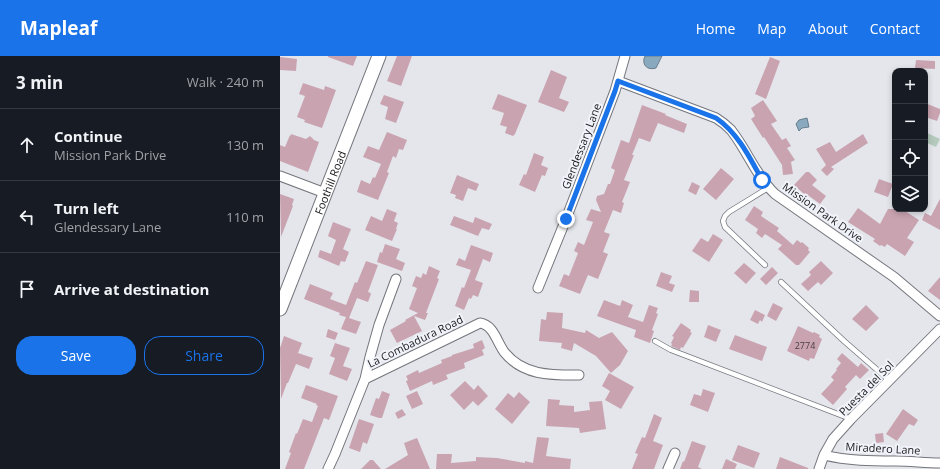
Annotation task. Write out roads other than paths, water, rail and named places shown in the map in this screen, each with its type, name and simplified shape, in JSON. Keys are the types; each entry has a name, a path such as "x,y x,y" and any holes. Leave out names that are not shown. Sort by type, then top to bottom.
{"main road":[{"name":"Foothill Road","path":"280,309 379,56"}],"street":[{"name":"Glendessary Lane","path":"538,288 569,212 615,91 625,56"},
{"name":"Mission Park Drive","path":"618,81 702,112 722,122 734,134 768,188 894,277 940,316"},
{"path":"280,176 325,193"},
{"name":"La Combadura Road","path":"328,469 365,379 377,331 396,279"},
{"name":"La Combadura Road","path":"365,379 480,323 484,323 492,329 505,354 522,367 540,374 579,375"},
{"name":"Puesta del Sol","path":"819,469 824,455 834,440 851,420 940,329"},
{"path":"668,469 675,453"},
{"name":"Miradero Lane","path":"824,455 871,465 897,461 940,463"}],"lane":[{"path":"765,265 725,227 723,221 729,212 768,188"},
{"path":"781,282 844,341 890,381"},
{"path":"655,341 671,350 851,420"}],"water":[{"path":"645,56 662,56 656,68 650,69 644,64"},
{"path":"807,118 809,127 802,128 799,131 796,124 799,120"}]}
